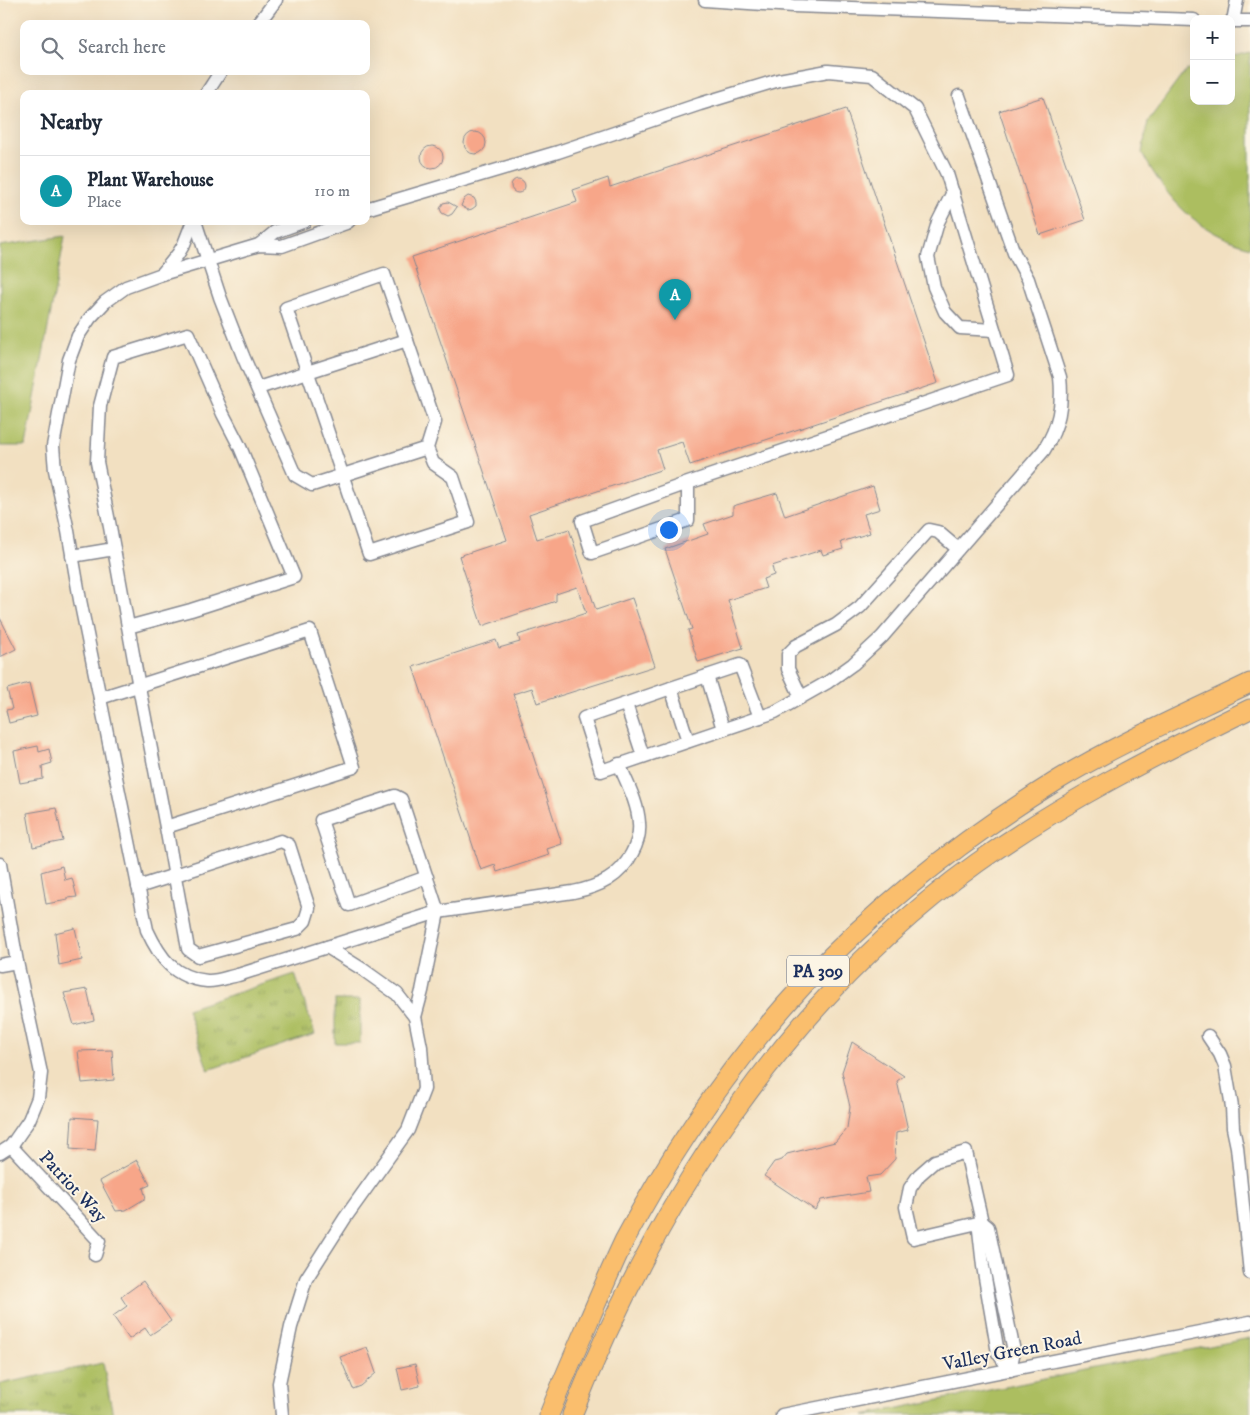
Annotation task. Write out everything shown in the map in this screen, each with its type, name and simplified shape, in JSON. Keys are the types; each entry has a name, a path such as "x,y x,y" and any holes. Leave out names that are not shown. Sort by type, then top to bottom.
{"highway":[{"name":"PA 309","path":"549,1415 623,1244 657,1184 700,1115 733,1070 807,981 848,941 908,888 948,856 1019,805 1060,779 1129,741 1250,683"},
{"name":"PA 309","path":"572,1415 588,1375 660,1227 741,1101 783,1048 836,987 869,953 915,913 1000,848 1063,806 1250,709"}],"street":[{"path":"261,20 276,0"},
{"path":"705,0 794,6 1190,20"},
{"path":"1233,15 1237,0"},
{"path":"1235,21 1250,22"},
{"path":"370,208 558,152 700,104 779,80 828,70 872,75 915,108 948,174 1008,375 688,483 582,521 592,553 688,520 688,483"},
{"path":"209,90 218,75"},
{"path":"760,717 740,665 584,718 601,771 775,712 828,682 869,650 1044,450 1056,427 1060,413 1062,393 1060,377 1028,279 1014,254 959,96"},
{"path":"953,192 938,222 928,257 934,287 945,312 960,328 994,330"},
{"path":"162,274 178,254 192,225"},
{"path":"195,225 220,298 295,475 312,485 428,448"},
{"path":"259,245 274,232 294,225"},
{"path":"343,225 282,246 259,245 162,274 126,287 105,302 90,318 78,336 69,360 53,446 55,470 147,930 156,950 169,965 186,976 208,981 238,975 438,912 590,888 610,879 620,871 628,861 638,837 639,822 635,802 619,764"},
{"path":"384,274 435,422 428,448 433,463 453,477 468,522 369,554 308,372 286,308 384,274"},
{"path":"128,627 191,610 294,577 240,447 223,414 188,334 113,357 100,406 97,462 138,686 166,827 175,876 188,949 198,956 297,929 305,921 309,908 289,845 281,842 175,876 138,887"},
{"path":"258,388 407,340"},
{"path":"801,697 788,668 788,654 796,646 836,625 860,607 929,530 938,532 958,549"},
{"path":"72,556 114,549"},
{"path":"100,698 310,631 354,767 166,827"},
{"path":"707,676 723,729"},
{"path":"671,688 688,741"},
{"path":"626,704 643,756"},
{"path":"282,1415 279,1384 291,1326 306,1279 345,1218 408,1130 424,1089 421,1047 415,1017 438,912 427,877 401,799 395,796 321,820 349,905 427,877"},
{"path":"0,864 16,962 41,1073 38,1098 29,1120 6,1150"},
{"path":"327,947 397,994 415,1017"},
{"path":"0,965 16,962"},
{"path":"1208,1036 1220,1054 1228,1080 1250,1273"},
{"name":"Patriot Way","path":"6,1150 99,1241 95,1255"},
{"path":"982,1222 913,1238 906,1207 910,1188 919,1174 935,1161 966,1152 982,1222 979,1230 983,1266 998,1353 1010,1370"},
{"path":"982,1222 988,1227 1014,1351 1010,1370"},
{"path":"983,1266 996,1264"},
{"name":"Valley Green Road","path":"782,1415 836,1410 1010,1370 1250,1322"}],"green space":[{"path":"1250,53 1250,247 1214,233 1186,212 1162,186 1142,153 1148,121 1186,70 1190,69 1190,105 1235,105 1235,57"},
{"path":"65,236 26,446 0,446 0,246"},
{"path":"295,974 315,1034 208,1070 187,1009"},
{"path":"335,1000 360,1000 360,1043 335,1043"},
{"path":"1250,1338 1250,1415 864,1415"},
{"path":"103,1363 113,1415 0,1415 0,1384"}],"building":[{"path":"1043,97 1085,220 1040,235 999,111"},
{"path":"846,109 938,383 690,465 682,442 657,450 663,469 529,514 537,539 569,529 596,610 632,598 655,666 537,703 532,688 513,694 562,844 547,849 549,855 497,872 495,865 481,870 413,667 496,640 499,648 520,642 518,635 586,613 577,587 556,594 556,601 482,626 459,556 507,540 412,257 577,202 573,190 608,178 610,187"},
{"path":"475,132 483,135 486,143 483,151 475,154 467,151 464,143 467,135"},
{"path":"432,146 440,149 443,157 440,165 432,168 424,165 421,157 424,149"},
{"path":"518,179 523,181 525,186 523,191 518,193 513,191 511,186 513,181"},
{"path":"468,196 474,198 476,206 468,210 461,206 464,199"},
{"path":"448,202 457,207 448,216 442,213 440,209 443,203"},
{"path":"873,486 880,509 864,514 870,533 841,542 843,549 823,555 821,550 772,566 774,575 763,579 766,588 728,600 743,648 698,662 688,630 692,629 665,549 708,534 704,524 733,514 733,506 777,493 785,516"},
{"path":"0,618 16,649 0,657"},
{"path":"29,683 37,716 9,723 6,710 12,709 7,689"},
{"path":"38,746 39,752 49,749 52,763 42,766 43,779 20,783 14,751"},
{"path":"56,808 63,841 33,847 27,813"},
{"path":"62,866 65,880 72,878 77,897 46,904 41,872"},
{"path":"75,928 82,960 59,965 55,933"},
{"path":"87,989 94,1020 74,1025 64,993"},
{"path":"852,1042 904,1076 897,1081 908,1130 896,1133 895,1159 880,1175 866,1177 869,1192 821,1200 815,1210 764,1176 774,1162 782,1160 787,1154 835,1142 847,1128 850,1107 842,1072"},
{"path":"112,1050 114,1080 82,1083 78,1051"},
{"path":"72,1117 98,1119 95,1151 70,1149"},
{"path":"137,1160 150,1185 143,1188 146,1198 126,1210 116,1211 100,1181"},
{"path":"143,1281 171,1321 150,1335 145,1328 129,1339 113,1316 127,1306 121,1297"},
{"path":"367,1347 376,1373 361,1386 353,1389 340,1357"},
{"path":"415,1364 420,1386 402,1390 397,1368"}],"place":[{"name":"Plant Warehouse","path":"675,320"}]}
